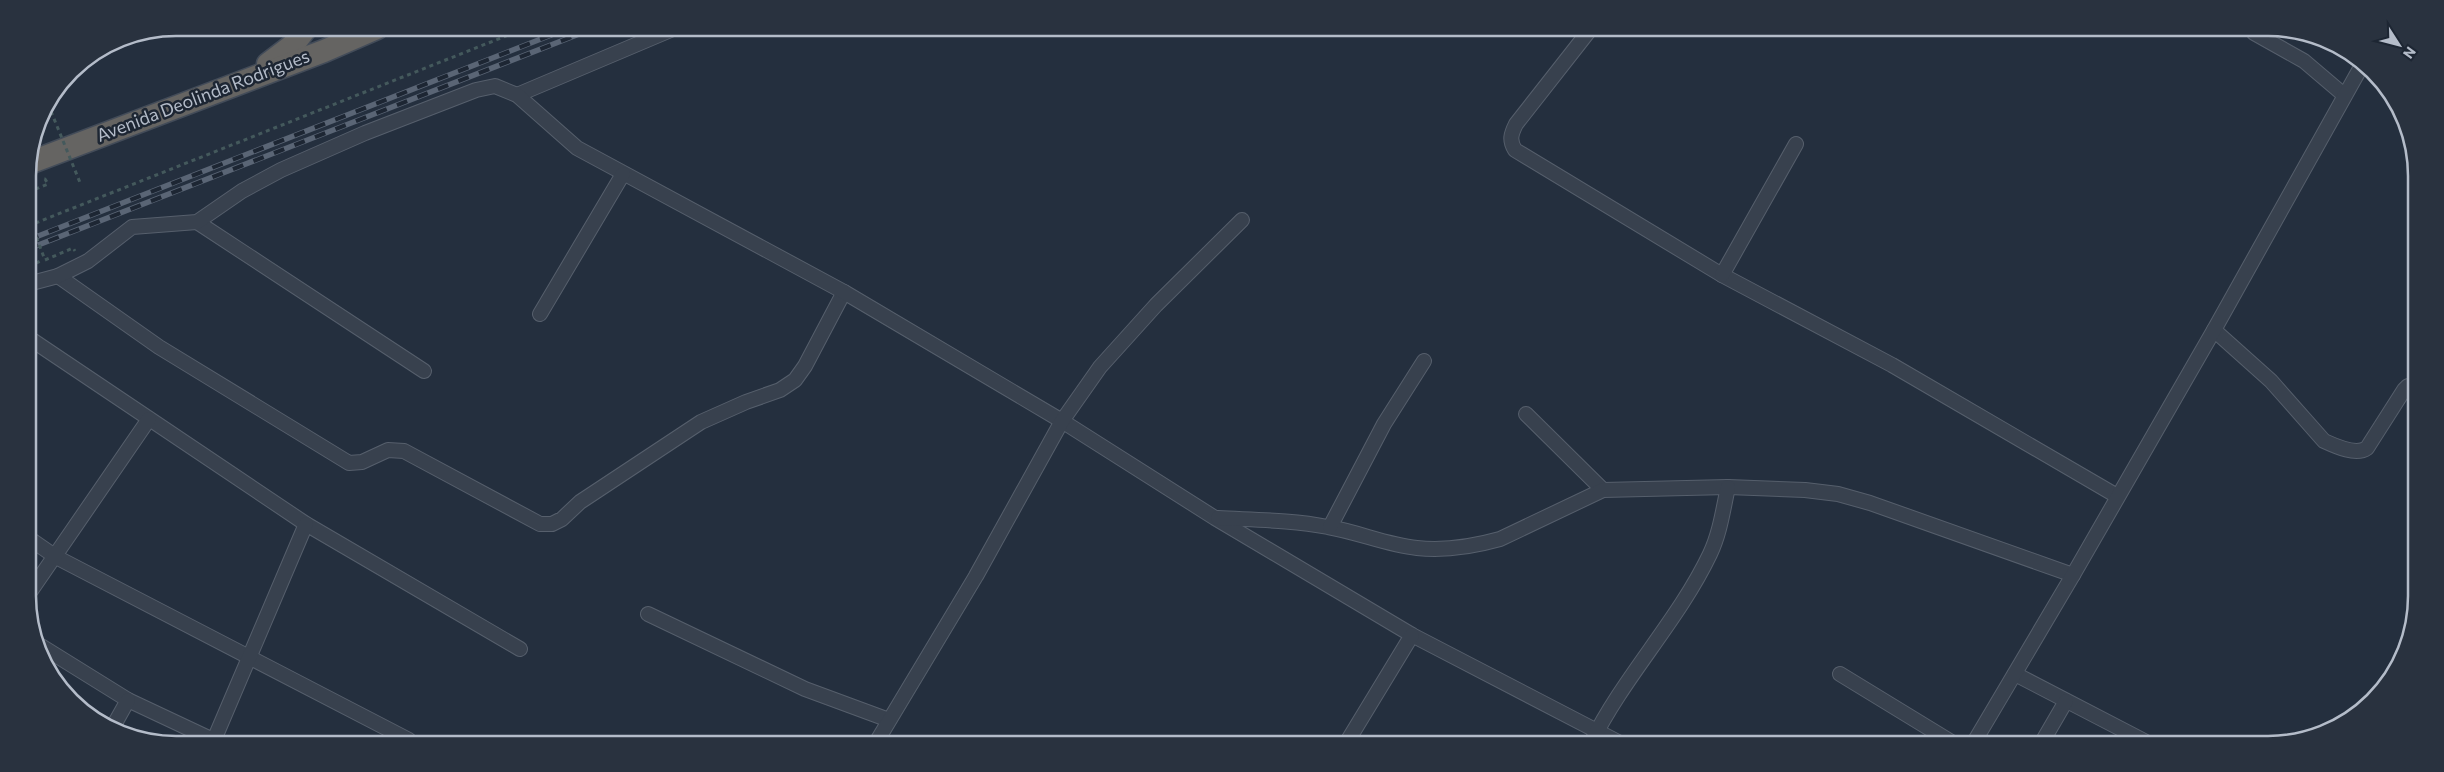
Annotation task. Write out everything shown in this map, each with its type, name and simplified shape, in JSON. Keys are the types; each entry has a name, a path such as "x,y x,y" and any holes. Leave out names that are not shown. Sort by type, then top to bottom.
{"highway":[{"path":"250,78 293,45 300,36"},
{"name":"Avenida Deolinda Rodrigues","path":"37,159 357,36"}],"street":[{"path":"517,95 656,36"},
{"path":"1586,36 1516,124 1511,135 1511,144 1524,157 1722,276 1892,365 2117,496"},
{"path":"2261,36 2304,61 2344,95"},
{"path":"1978,735 2214,330 2359,70"},
{"path":"37,282 58,276 88,261 132,227 198,222 242,191 281,170 365,133 476,90 495,86 517,95 577,148 844,292 1062,421 1215,518 1412,635 1591,735"},
{"path":"1722,276 1796,144"},
{"path":"540,314 623,174"},
{"path":"880,736 976,576 1062,421 1100,367 1156,305 1242,220"},
{"path":"198,222 424,371"},
{"path":"58,276 159,347 349,463 362,462 388,450 404,451 540,524 552,524 562,519 580,502 701,422 746,402 780,390 795,380 805,366 844,292"},
{"path":"2214,330 2271,381 2324,441 2334,446 2356,451 2363,451 2367,448 2408,386"},
{"path":"37,343 306,524 520,649"},
{"path":"1330,527 1384,424 1424,362"},
{"path":"1526,414 1603,490"},
{"path":"36,584 149,419"},
{"path":"1215,518 1293,522 1330,527 1417,548 1482,544 1500,539 1603,490 1728,487 1805,490 1838,494 1870,503 2073,575"},
{"path":"1595,735 1692,587 1710,553 1718,532 1728,487"},
{"path":"216,736 306,524"},
{"path":"36,543 56,557 249,659 401,736"},
{"path":"648,614 805,689 889,720"},
{"path":"1351,735 1412,635"},
{"path":"47,650 128,700 205,736"},
{"path":"1840,674 1939,735"},
{"path":"2015,674 2133,735"},
{"path":"116,722 128,700"},
{"path":"2046,735 2066,701"}],"path":[{"path":"37,222 506,36"},
{"path":"52,113 81,185"},
{"path":"37,182 46,178 48,184 37,188"},
{"path":"37,240 44,260 37,263"}],"railway":[{"path":"37,237 549,36"},
{"path":"37,246 574,36"}]}
